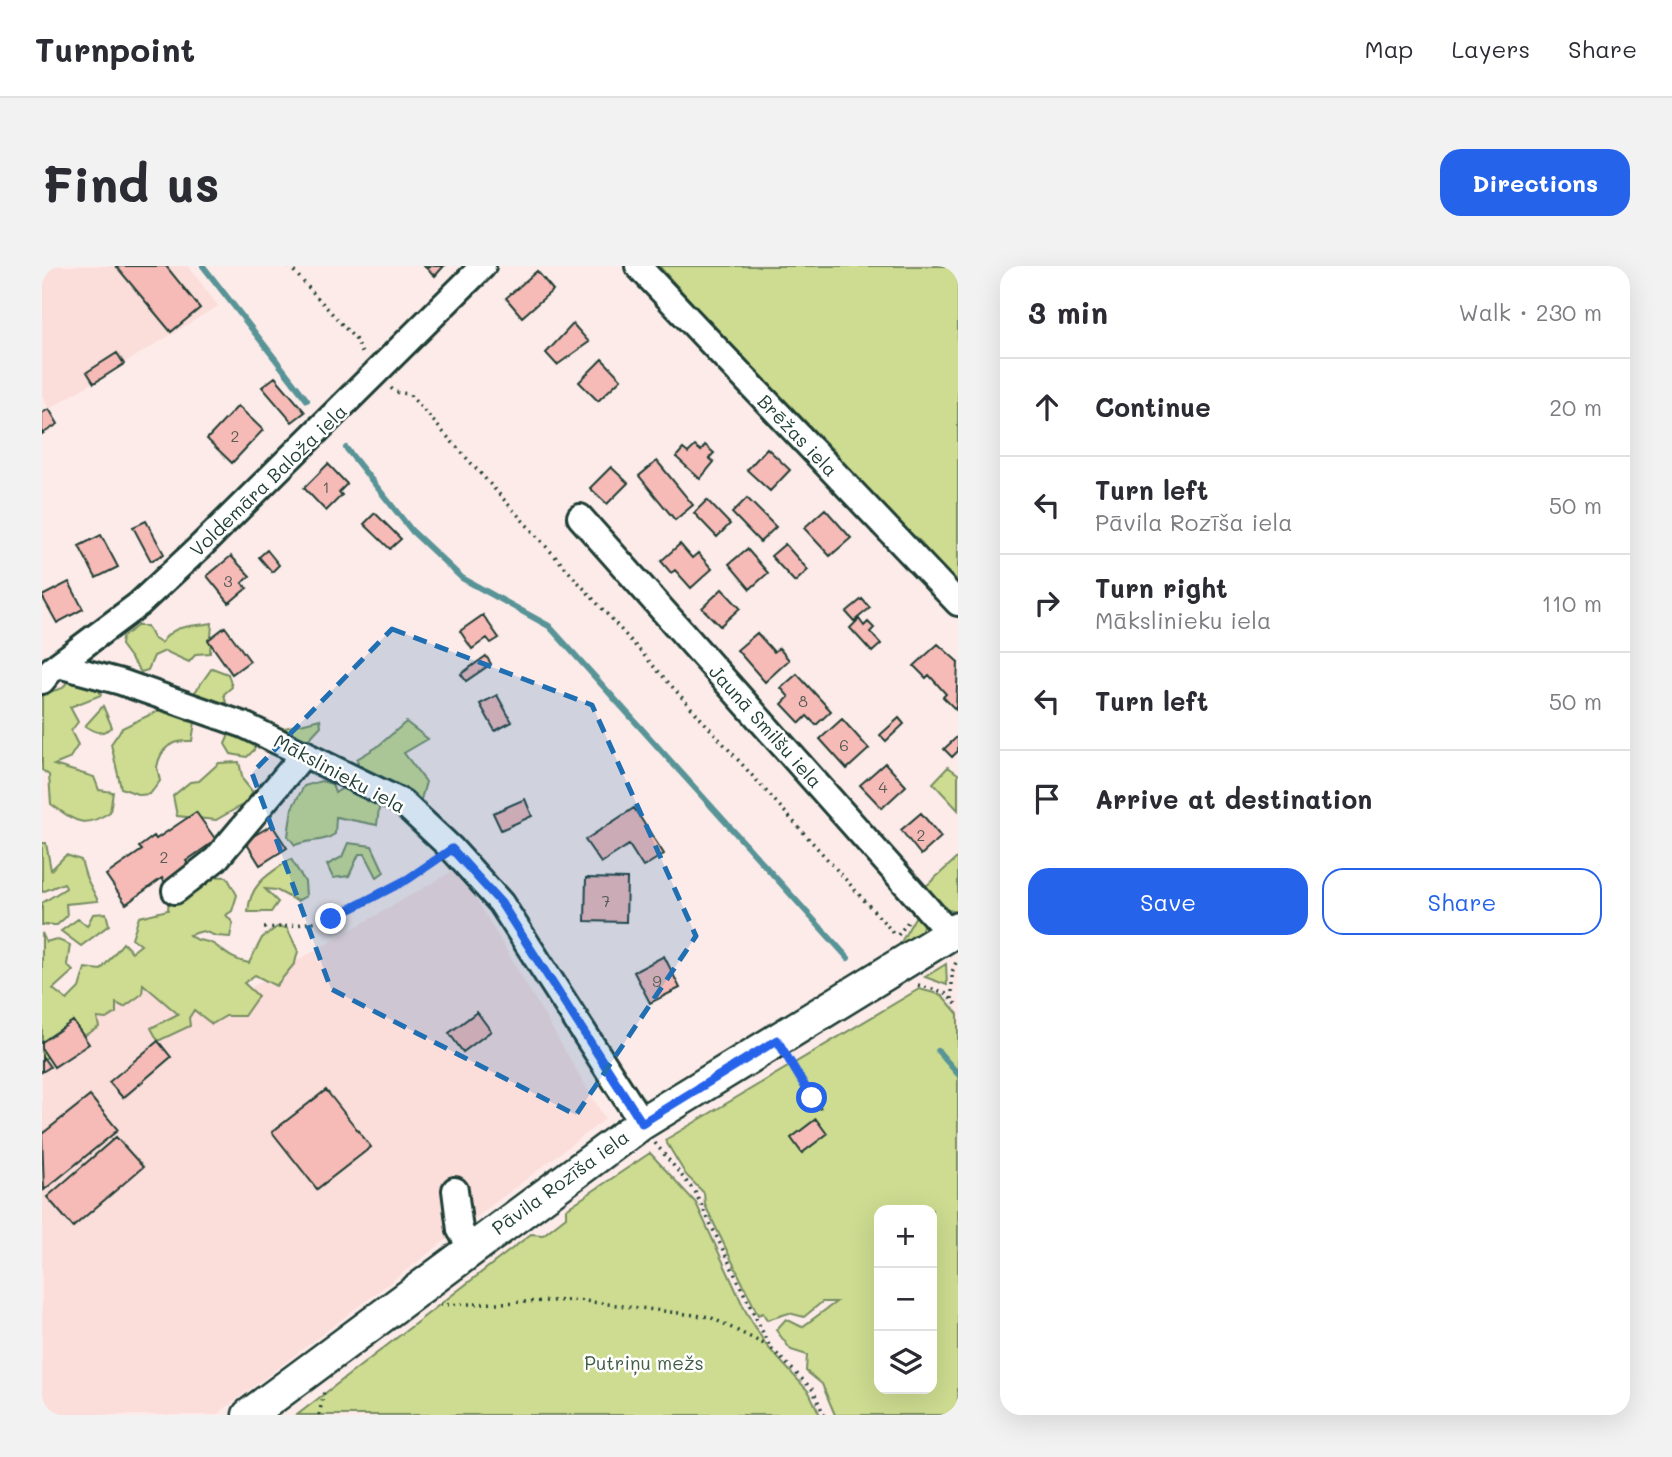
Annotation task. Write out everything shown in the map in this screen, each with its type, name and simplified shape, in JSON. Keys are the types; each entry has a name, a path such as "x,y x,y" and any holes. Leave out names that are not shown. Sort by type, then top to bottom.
{"main road":[{"name":"Pāvila Rozīša iela","path":"249,1415 642,1123 777,1040 956,940"}],"street":[{"name":"Voldemāra Baloža iela","path":"48,668 139,604 483,266"},
{"name":"Brēžas iela","path":"638,266 958,603"},
{"name":"Jaunā Smilšu iela","path":"580,517 956,940"},
{"name":"Mākslinieku iela","path":"48,668 121,682 244,725 402,802 452,849 501,903 642,1123"},
{"path":"175,891 216,859 305,753"},
{"path":"455,1190 460,1230 471,1248"}],"path":[{"path":"289,266 357,341"},
{"path":"385,382 394,392 409,394 891,930 895,940"},
{"path":"264,928 300,927 331,919 408,879 452,849"},
{"path":"952,999 956,940"},
{"path":"914,985 932,986 958,1006"},
{"path":"777,1040 822,1111"},
{"path":"642,1123 650,1138 695,1192 769,1347"},
{"path":"435,1305 577,1300 710,1317 769,1347 813,1390 824,1415"},
{"path":"319,1415 324,1390"}],"highlighted area":[{"path":"392,629 592,705 696,936 576,1115 331,989 252,773"}],"shaded area":[{"path":"42,266 188,266 218,306 49,409 42,395"},
{"path":"458,868 605,1119 216,1415 42,1415 42,1032 137,962 207,1013"}],"green space":[{"path":"659,266 958,266 958,592 921,552 923,544 891,519 856,480 842,470 838,455 723,336 711,333 704,316"},
{"path":"212,623 210,653 196,654 189,662 165,651 154,656 148,670 141,672 121,645 122,637 137,626 147,626 153,638 161,643 177,629"},
{"path":"212,668 228,674 232,687 224,694 227,707 188,702"},
{"path":"75,670 93,675 101,695 70,707 78,722 71,731 78,745 69,759 54,765 94,777 99,790 113,792 110,812 85,822 73,819 51,804 49,775 42,770 42,697 46,693 63,688"},
{"path":"103,706 112,727 98,732 85,726"},
{"path":"168,706 179,709 187,721 195,722 192,741 173,744 161,754 157,767 160,781 150,794 140,795 121,788 111,744 122,728"},
{"path":"237,716 258,736 254,750 247,757 231,754 225,744"},
{"path":"320,719 321,726 309,739 297,740 270,731 269,722 281,729"},
{"path":"406,722 428,739 404,753 426,782 418,810 380,799 377,825 336,817 335,834 325,839 295,845 288,836 292,808 304,786 321,781 332,784 335,793 361,776 357,759 377,747"},
{"path":"239,762 243,780 252,791 251,800 216,820 177,816 173,796 190,782 199,781 219,763"},
{"path":"948,767 958,774 958,810 933,783"},
{"path":"42,843 46,843 51,870 66,855 81,860 98,901 66,904 67,916 57,925 42,925 42,903 66,888 64,883 42,892"},
{"path":"348,843 372,846 384,872 377,877 365,854 359,854 349,876 333,878 327,865 342,857"},
{"path":"958,857 958,911 952,911 939,904 924,888"},
{"path":"291,859 305,882 306,896 297,901 276,890 265,889 278,902 271,912 248,912 252,894 257,886"},
{"path":"205,876 227,877 237,895 232,911 226,915 233,923 230,937 203,931 189,935 212,943 234,958 249,963 262,938 277,927 287,928 298,951 295,963 276,986 255,975 244,983 258,996 244,1016 226,1016 212,1024 194,1010 189,1018 190,1026 158,1041 151,1028 178,1014 143,984 142,994 124,1007 116,1003 116,1013 106,1019 97,1018 99,1027 42,1060 42,933 46,942 56,939 70,945 67,965 73,971 53,989 67,1000 79,988 85,968 101,970 123,943 132,952 141,945 132,938 139,917 168,910 170,883"},
{"path":"106,913 109,925 81,946 61,931 78,919 87,926 93,914"},
{"path":"917,914 924,922 919,939 897,949"},
{"path":"946,964 947,985 925,977"},
{"path":"919,989 942,995 958,1014 958,1415 835,1415 822,1384 806,1371 807,1355 791,1350 776,1330 786,1319 802,1327 836,1302 822,1302 804,1317 789,1313 767,1320 763,1313 758,1315 705,1205 704,1193 686,1175 665,1140"},
{"name":"Putriņu mežs","path":"650,1153 696,1203 745,1310 766,1345 809,1392 820,1415 297,1415 531,1234 543,1235 566,1217 566,1209"}],"building":[{"path":"116,266 166,266 200,308 171,332"},
{"path":"424,266 444,266 435,276"},
{"path":"537,271 553,290 522,317 506,298"},
{"path":"573,324 589,342 557,365 546,353"},
{"path":"117,353 124,364 94,383 87,372"},
{"path":"602,359 621,379 598,401 579,382"},
{"path":"275,377 305,412 292,422 262,387"},
{"path":"238,406 263,430 232,463 207,439"},
{"path":"49,409 58,424 42,434 42,413"},
{"path":"705,445 714,453 709,458 714,462 700,479 676,457 683,449 688,453 695,446 701,451"},
{"path":"767,448 790,470 770,491 747,470"},
{"path":"657,461 693,505 675,520 639,476"},
{"path":"328,464 347,484 339,492 342,495 326,511 304,488"},
{"path":"611,467 628,483 607,504 590,488"},
{"path":"747,498 776,527 760,542 732,513"},
{"path":"707,500 730,524 717,537 694,513"},
{"path":"825,509 851,538 830,556 804,528"},
{"path":"375,513 401,539 390,549 364,524"},
{"path":"146,521 164,554 151,561 133,527"},
{"path":"101,535 118,567 96,578 79,546"},
{"path":"680,544 692,558 698,553 712,569 691,588 675,570 671,573 661,561"},
{"path":"785,544 808,570 795,582 771,556"},
{"path":"747,549 768,573 750,589 729,564"},
{"path":"267,550 279,565 272,572 259,557"},
{"path":"231,556 250,576 242,583 247,588 229,603 207,576"},
{"path":"69,582 83,609 57,623 42,596"},
{"path":"722,589 740,608 720,626 702,608"},
{"path":"862,599 870,608 854,621 846,612"},
{"path":"483,615 499,638 491,643 487,638 472,649 460,631"},
{"path":"859,619 864,626 868,622 874,628 870,632 881,644 872,652 850,628"},
{"path":"225,627 250,661 232,674 208,640"},
{"path":"757,633 774,652 779,648 789,660 765,682 737,650"},
{"path":"938,644 958,662 956,710 943,697 946,694 929,675 926,678 914,666"},
{"path":"486,656 491,664 466,681 461,674"},
{"path":"797,674 831,711 816,725 807,716 800,723 782,704 789,697 781,688"},
{"path":"497,695 512,722 495,731 480,704"},
{"path":"899,718 904,724 886,741 880,735"},
{"path":"842,719 869,749 847,769 820,739"},
{"path":"958,736 958,751 952,757 944,749"},
{"path":"885,763 906,786 882,808 860,785"},
{"path":"525,799 532,816 501,830 493,813"},
{"path":"634,808 664,854 643,867 629,845 601,863 585,840"},
{"path":"196,812 216,840 186,861 193,871 168,888 162,878 126,904 106,875 142,850 139,847 154,836 156,839"},
{"path":"921,813 941,837 921,855 901,830"},
{"path":"272,825 287,848 260,865 245,841"},
{"path":"586,878 627,879 626,922 585,921"},
{"path":"664,956 680,988 650,1003 634,972"},
{"path":"477,1012 491,1031 463,1052 449,1033"},
{"path":"73,1021 89,1044 54,1067 42,1049 42,1042"},
{"path":"158,1041 171,1057 123,1098 109,1082"},
{"path":"42,1056 50,1067 42,1072"},
{"path":"326,1090 371,1147 317,1189 272,1132"},
{"path":"90,1096 118,1130 44,1190 42,1134"},
{"path":"816,1119 827,1134 802,1153 791,1138"},
{"path":"116,1137 143,1167 73,1227 47,1197"}],"waterway":[{"path":"203,266 307,400"},
{"path":"346,448 412,531 462,578 549,626 848,958"},
{"path":"938,1051 958,1074"}],"route":[{"path":"331,919 357,908 408,879 452,849 501,903 642,1123 777,1040 812,1098"}]}
